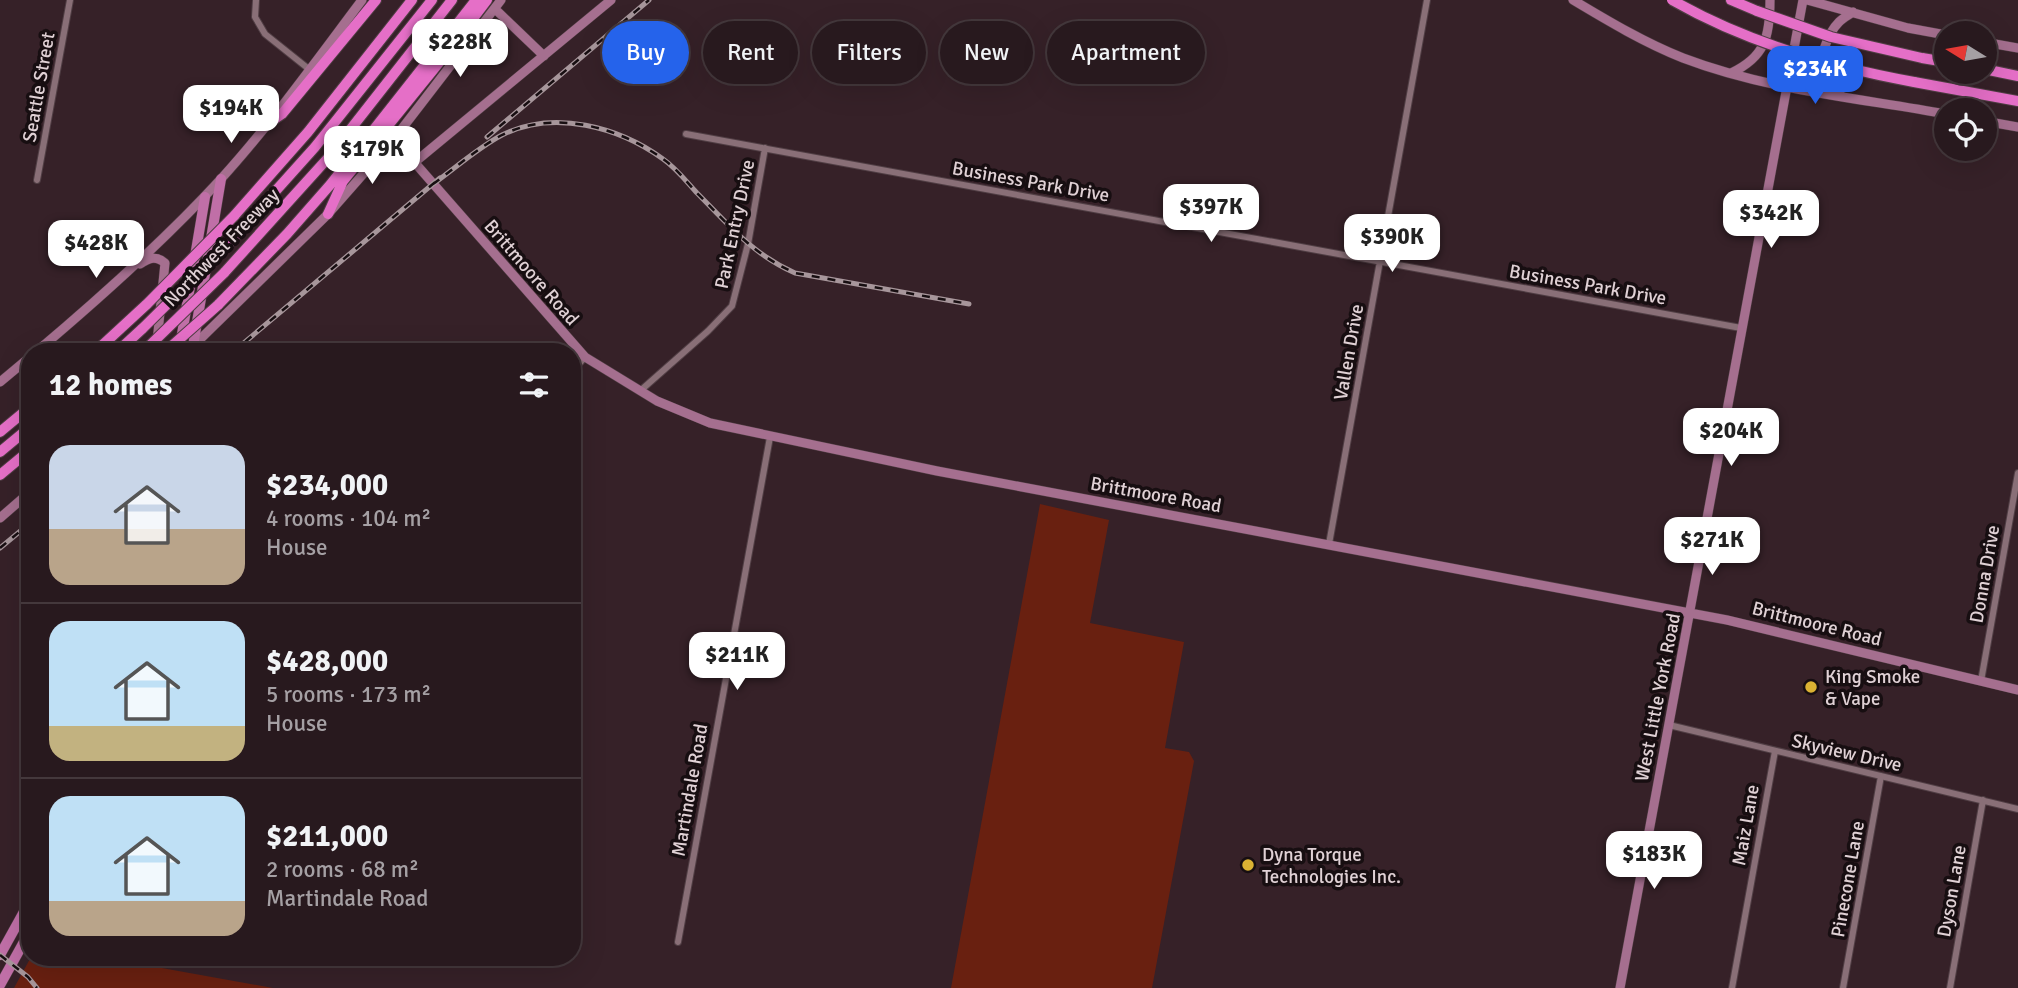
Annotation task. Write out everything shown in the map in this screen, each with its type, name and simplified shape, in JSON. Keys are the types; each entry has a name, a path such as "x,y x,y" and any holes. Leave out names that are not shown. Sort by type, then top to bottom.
{"highway":[{"path":"269,123 282,114 376,0"},
{"name":"Northwest Freeway","path":"105,343 234,216 308,132 412,0"},
{"path":"127,343 229,243 315,147 432,0"},
{"name":"Northwest Freeway","path":"152,343 224,273 328,158 452,0"},
{"path":"175,343 218,305 330,185 476,0"},
{"path":"1672,0 1710,19 1780,47 1846,68 2018,101"},
{"path":"1731,0 1779,20 1831,37 1934,60"},
{"path":"328,214 343,181 450,49 491,4"},
{"path":"1997,72 2018,76"},
{"path":"0,432 21,414"},
{"path":"0,452 21,434"},
{"path":"0,475 21,458"}],"main road":[{"path":"46,343 130,270 205,197 269,123 362,0"},
{"path":"198,343 328,214 394,139 491,4 501,0"},
{"path":"415,162 611,0"},
{"path":"1573,0 1681,57 1731,73 1787,87 1934,112"},
{"path":"1731,73 1754,61 1760,51 1767,34 1770,0"},
{"path":"1805,0 1934,33"},
{"name":"West Little York Road","path":"1620,988 1741,328 1805,0"},
{"path":"491,4 544,56"},
{"path":"1848,96 1827,83 1822,75 1822,65 1827,41 1839,22 1853,12"},
{"path":"1997,44 2018,48"},
{"path":"1997,123 2018,127"},
{"name":"Brittmoore Road","path":"394,139 573,343"},
{"path":"192,343 221,179"},
{"path":"181,343 205,197"},
{"path":"130,270 149,258 161,259 165,263 157,343"},
{"name":"Brittmoore Road","path":"581,352 640,391 710,423 956,475 1690,612 2018,690"},
{"path":"0,382 21,364"},
{"path":"0,518 21,500"},
{"path":"0,955 21,917"},
{"path":"0,985 21,947"}],"street":[{"name":"Seattle Street","path":"37,180 70,0"},
{"path":"256,0 256,17 265,34 310,71"},
{"name":"Vallen Drive","path":"1329,544 1427,0"},
{"name":"Business Park Drive","path":"686,134 1741,328"},
{"name":"Park Entry Drive","path":"640,391 733,306 748,244 765,148"},
{"path":"581,362 585,357"},
{"name":"Martindale Road","path":"678,942 770,437"},
{"name":"Donna Drive","path":"1981,681 2018,473"},
{"name":"Skyview Drive","path":"1669,725 2018,809"},
{"name":"Maiz Lane","path":"1732,988 1775,751"},
{"name":"Pinecone Lane","path":"1843,988 1881,776"},
{"name":"Dyson Lane","path":"1950,988 1983,800"}],"shaded area":[{"path":"1040,504 1109,520 1090,623 1184,642 1165,748 1189,752 1194,761 1152,988 951,988"},
{"path":"26,966 151,966 273,988 14,988"}],"railway":[{"path":"487,137 649,0"},
{"path":"433,184 493,140 522,127 543,123 585,125 627,138 663,159 742,238 766,257 795,273 969,304"},
{"path":"244,343 440,178"},
{"path":"0,548 21,530"},
{"path":"0,955 28,977 37,988"}],"place":[{"name":"King Smoke & Vape","path":"1811,687"},
{"name":"Dyna Torque Technologies Inc.","path":"1248,865"}]}
